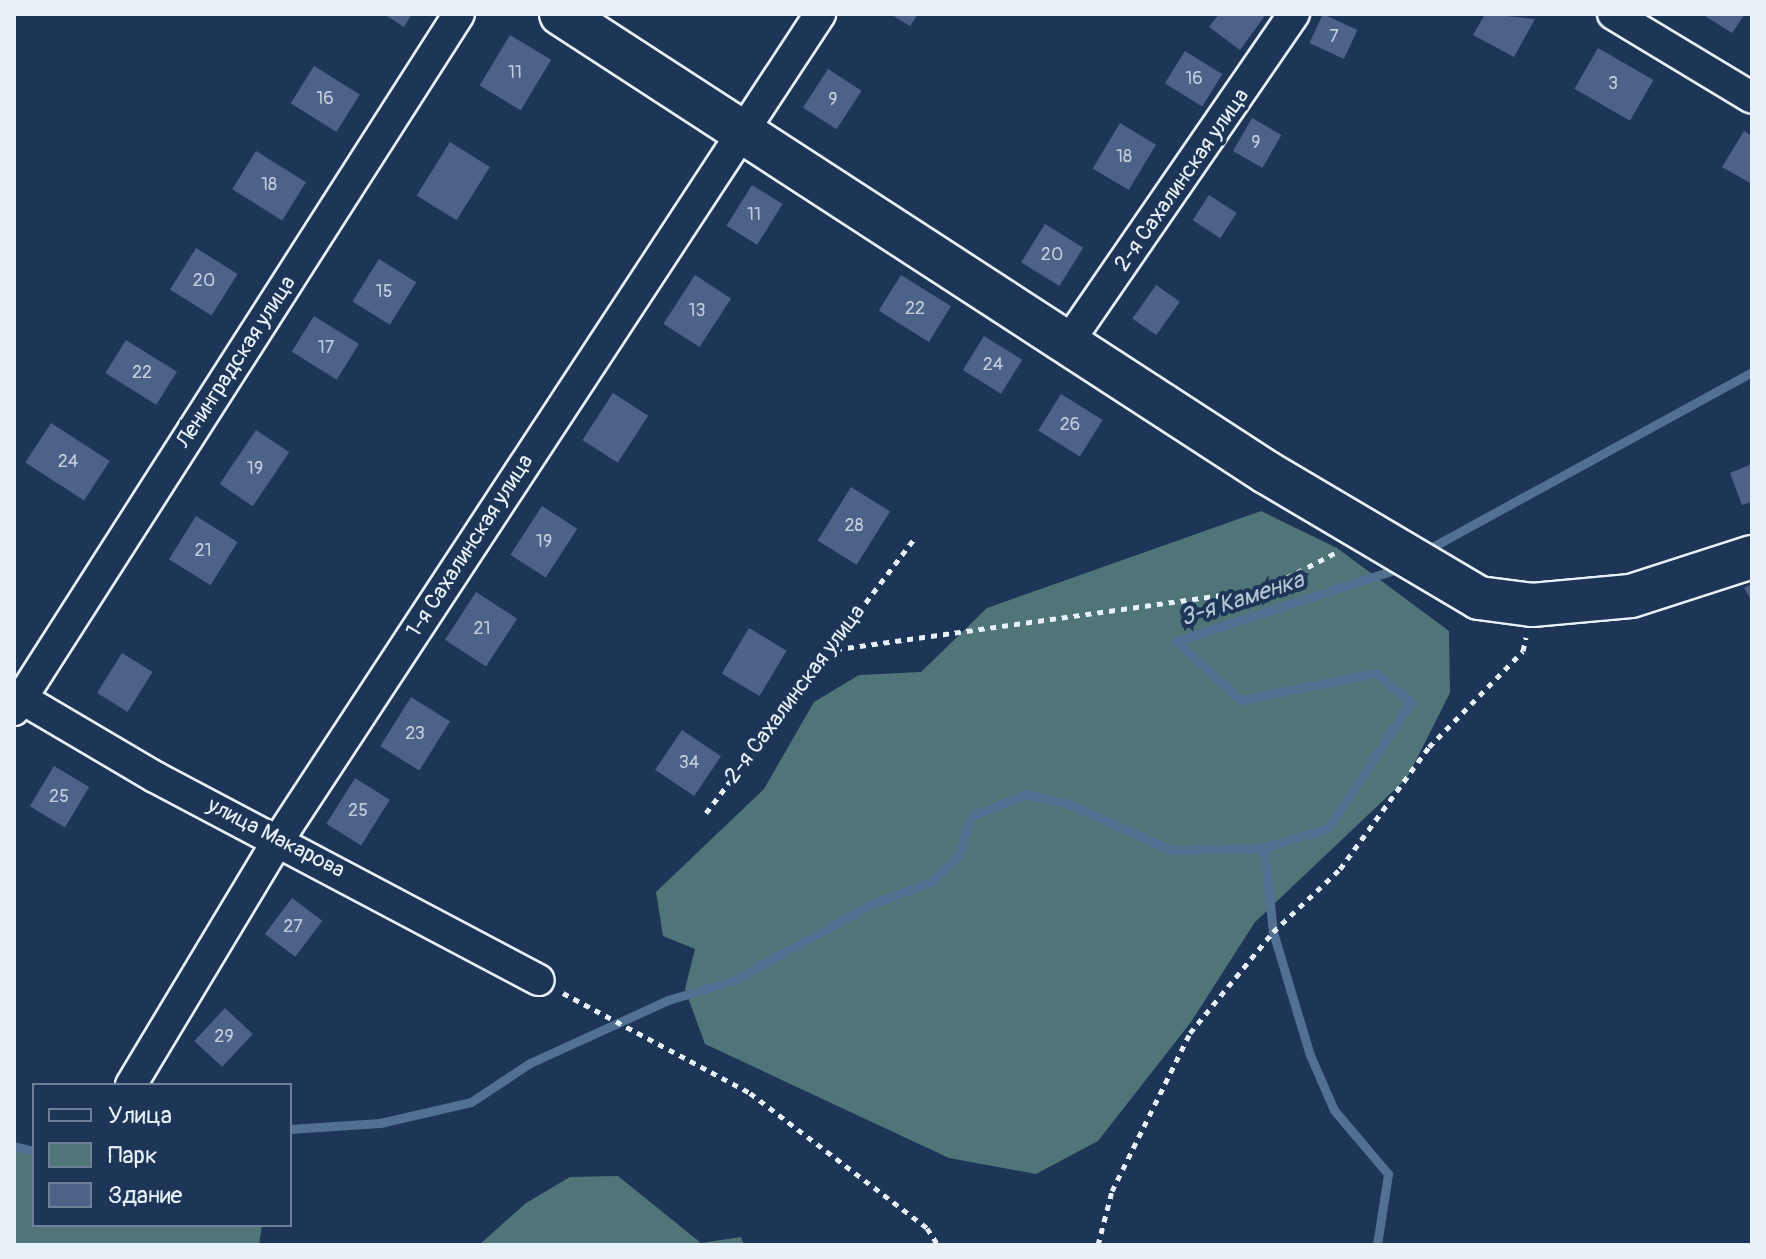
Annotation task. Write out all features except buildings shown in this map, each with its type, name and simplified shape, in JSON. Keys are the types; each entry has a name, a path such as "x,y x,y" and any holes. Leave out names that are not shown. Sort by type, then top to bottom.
{"street":[{"name":"Ленинградская улица","path":"16,701 459,14"},
{"path":"561,14 1067,344 1438,578 1479,598 1532,605 1631,596 1752,557"},
{"name":"1-я Сахалинская улица","path":"132,1083 279,839 741,130 820,14"},
{"name":"2-я Сахалинская улица","path":"1067,344 1294,14"},
{"path":"1613,14 1752,98"},
{"name":"улица Макарова","path":"16,701 539,980"}],"path":[{"name":"2-я Сахалинская улица","path":"706,813 824,651 915,538"},
{"path":"824,651 1265,589 1381,542"},
{"path":"1098,1245 1112,1191 1190,1033 1273,932 1340,869 1429,747 1523,651 1532,605"},
{"path":"539,980 750,1093 927,1228 938,1245"}],"green space":[{"path":"1261,511 1337,548 1449,631 1450,693 1407,778 1255,922 1191,1022 1098,1141 1036,1174 949,1158 705,1044 685,989 695,949 663,936 656,892 764,789 814,702 859,675 921,672 987,608"},
{"path":"14,1148 32,1148 32,1227 262,1227 259,1245 14,1245"},
{"path":"618,1176 701,1243 741,1237 744,1245 479,1245 526,1203 570,1177"}],"waterway":[{"name":"3-я Каменка","path":"1425,551 1752,372"},
{"path":"292,1129 380,1123 471,1102 530,1063 668,1000 735,980 869,905 931,882 959,855 971,816 1027,794 1069,804 1171,850 1264,848 1328,828 1411,702 1376,673 1241,700 1176,641 1404,567"},
{"path":"1264,848 1273,932 1310,1055 1334,1110 1388,1174 1377,1245"},
{"path":"14,1146 32,1150"}]}
